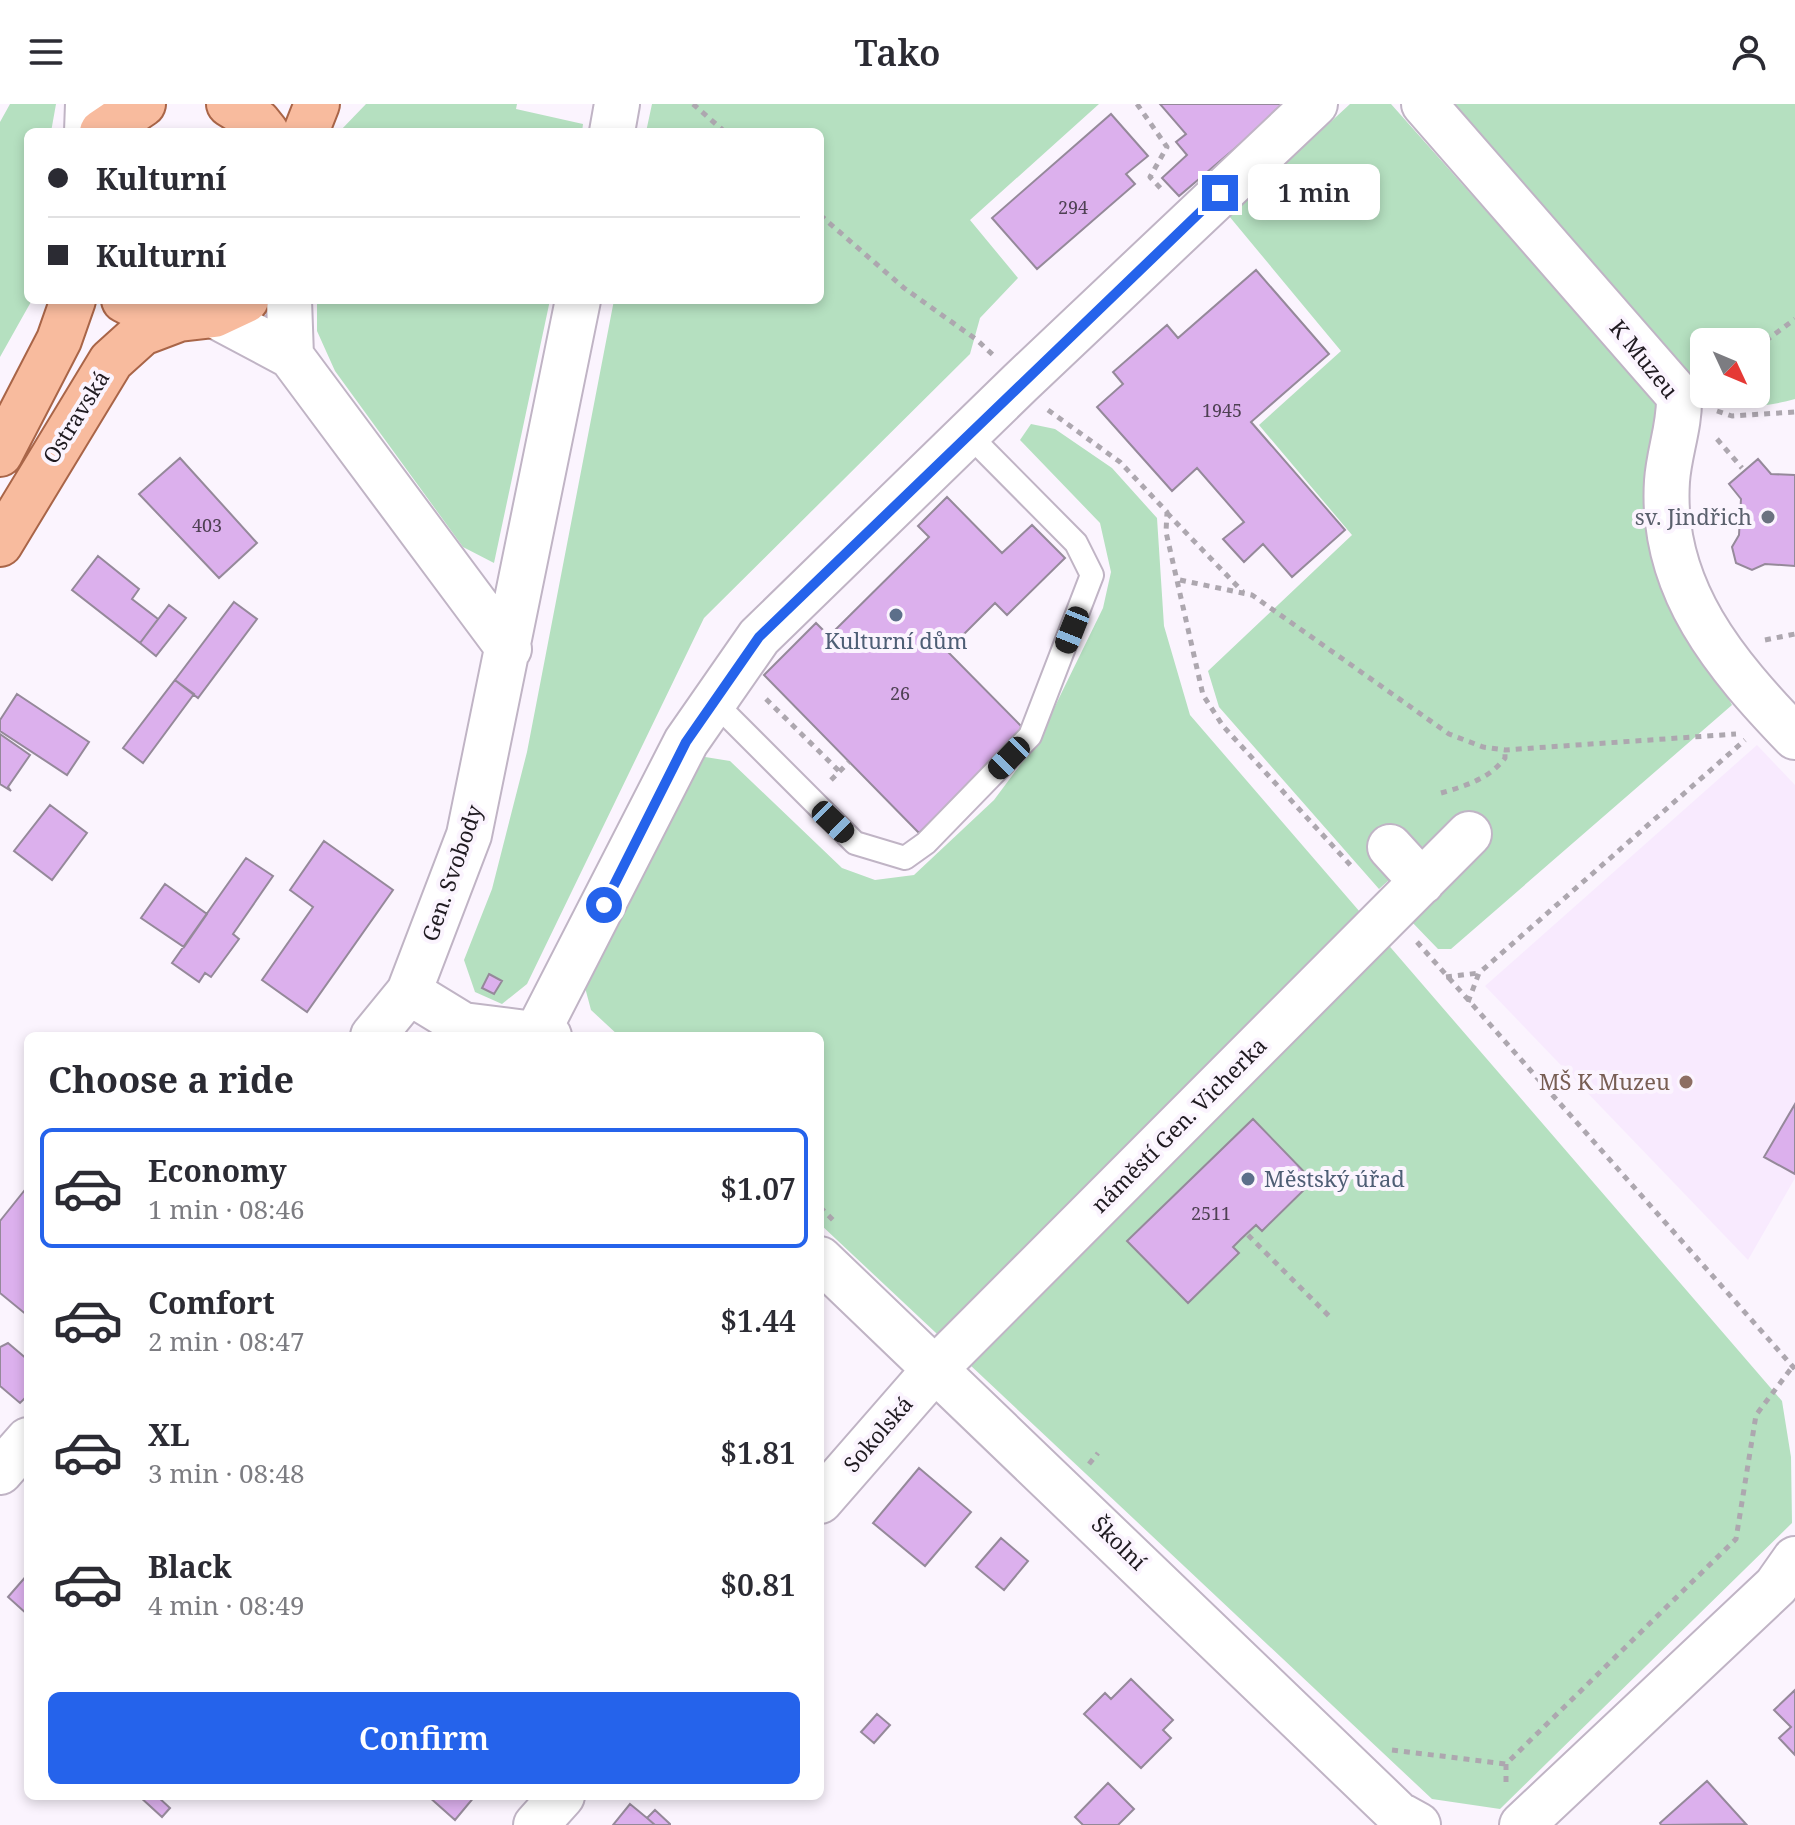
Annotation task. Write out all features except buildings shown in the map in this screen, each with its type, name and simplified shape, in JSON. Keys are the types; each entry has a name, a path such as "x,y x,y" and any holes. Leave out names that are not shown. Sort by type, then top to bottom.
{"main road":[{"path":"108,128 143,104"},
{"path":"229,104 263,128"},
{"path":"308,128 317,104"},
{"name":"Ostravská","path":"0,454 59,340 72,304"},
{"path":"132,304 147,312 213,311"},
{"name":"Ostravská","path":"0,544 111,361 142,333 213,311"}],"street":[{"path":"87,128 88,104"},
{"path":"613,128 617,104"},
{"path":"544,1032 686,742 725,712 759,637 1315,104"},
{"name":"K Muzeu","path":"1424,104 1679,396 1680,425 1667,481 1672,559 1716,649 1795,737"},
{"path":"289,304 291,356"},
{"name":"Gen. Svobody","path":"376,1032 409,992 469,835 577,304"},
{"path":"213,311 291,356 509,649"},
{"name":"náměstí Gen. Vicherka","path":"936,1368 1469,834"},
{"path":"1390,847 1422,882"},
{"path":"409,992 463,1025 519,1032"},
{"name":"Školní","path":"824,1263 1398,1814 1418,1825"},
{"name":"Sokolská","path":"824,1496 936,1368"},
{"path":"0,1472 24,1445"},
{"path":"1514,1810 1776,1586 1795,1559"},
{"path":"536,1825 558,1800"}],"lane":[{"path":"725,712 855,843 905,858 926,843 1030,736 1092,575 1076,543 969,435"}],"path":[{"path":"693,104 720,128"},
{"path":"1137,104 1167,147 1150,177 1190,222"},
{"path":"824,218 904,288 977,340"},
{"path":"1770,338 1795,319"},
{"path":"1679,396 1732,416 1795,412"},
{"path":"1167,512 1244,593 1342,656 1449,734 1483,747 1505,750 1665,742 1753,733 1479,973 1468,1002"},
{"path":"1180,580 1244,593"},
{"path":"725,712 761,694 837,774 849,762"},
{"path":"1441,793 1471,784 1489,773 1505,758 1505,750"},
{"path":"1446,977 1479,973"},
{"path":"1248,1235 1330,1317"},
{"path":"1514,1810 1506,1764 1736,1539 1756,1415 1793,1366"}],"shaded area":[{"name":"MŠ K Muzeu","path":"1757,745 1795,785 1795,1178 1748,1260 1485,986"}],"green space":[{"path":"10,104 56,104 52,128 24,128 24,304 30,304 0,357 0,122"},
{"path":"366,104 517,104 516,109 583,124 582,128 343,128"},
{"path":"652,104 1099,104 970,220 1018,278 980,318 970,354 704,618 527,984 502,1004 475,992 464,960 492,889 527,752 613,304 824,304 824,128 647,128"},
{"path":"1350,104 1391,104 1673,421 1659,571 1732,705 1451,949 1438,949 1409,919 1465,813 1426,846 1413,849 1387,869 1389,880 1379,889 1219,707 1208,671 1352,535 1259,425 1341,351 1229,216"},
{"path":"1445,104 1795,104 1795,399 1770,405 1770,328 1690,328 1690,389"},
{"path":"317,304 549,304 494,563 463,547 335,371 317,331"},
{"path":"1031,424 1055,429 1112,468 1157,518 1164,626 1190,715 1782,1401 1791,1457 1792,1523 1500,1809 1432,1799 824,1228 824,1032 615,1032 591,1010 583,980 699,756 730,761 842,868 875,880 914,875 994,800 1038,741 1103,608 1111,572 1100,523 1020,440"}],"place":[{"name":"sv. Jindřich","path":"1768,517"},
{"name":"Kulturní dům","path":"896,615"},
{"name":"MŠ K Muzeu","path":"1686,1082"},
{"name":"Městský úřad","path":"1248,1179"}],"route":[{"path":"604,905 686,742 759,637 1220,193"}]}
